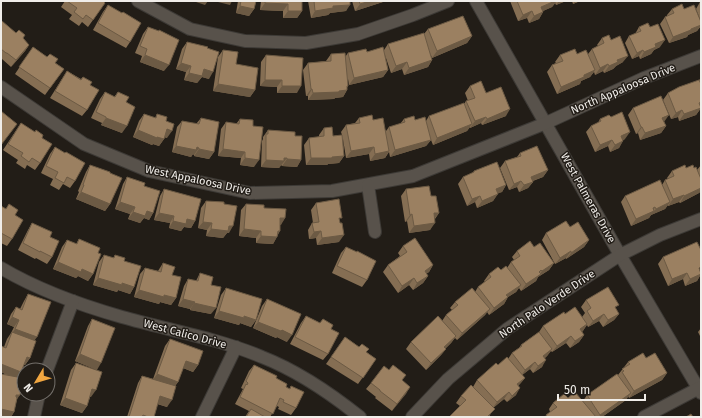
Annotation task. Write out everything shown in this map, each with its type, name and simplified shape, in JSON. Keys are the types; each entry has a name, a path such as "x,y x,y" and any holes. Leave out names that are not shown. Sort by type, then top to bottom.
{"street":[{"path":"138,1 190,29 245,41 306,43 358,34 448,1"},
{"name":"West Palmeras Drive","path":"476,1 620,255 700,389"},
{"name":"North Appaloosa Drive","path":"546,123 644,78 701,56"},
{"name":"West Appaloosa Drive","path":"1,87 84,144 149,171 250,193 332,191 413,176 546,123"},
{"path":"368,184 374,232"},
{"name":"North Palo Verde Drive","path":"412,417 448,378 506,329 620,255 660,235 701,219"},
{"name":"West Calico Drive","path":"1,268 30,283 73,301 121,317 236,347 275,362 324,390 360,417"},
{"path":"50,362 73,301"},
{"path":"202,417 236,347"},
{"path":"644,417 700,389"},
{"path":"34,417 37,402"}],"building":[{"path":"67,1 103,1 105,3 93,20 86,15 83,19 74,12 77,8"},
{"path":"241,1 256,1 254,9 240,6"},
{"path":"265,1 302,1 302,11 288,11 288,4 265,3"},
{"path":"314,1 350,1 350,5 333,6 333,8 315,11"},
{"path":"359,1 370,1 360,4"},
{"path":"517,1 555,1 541,7 543,12 534,16 532,11 523,15"},
{"path":"682,4 684,9 694,5 701,25 673,37 665,17 674,13 672,9"},
{"path":"108,5 141,23 130,42 98,23"},
{"path":"463,16 472,36 437,51 428,29"},
{"path":"2,21 16,33 19,30 25,35 23,38 29,45 16,60 1,49"},
{"path":"648,23 650,27 658,24 665,40 655,44 656,47 637,53 629,36 641,31 639,27"},
{"path":"148,27 159,30 179,40 169,65 145,55 147,49 140,46"},
{"path":"424,33 432,60 409,68 407,62 396,66 388,44"},
{"path":"609,35 611,40 620,36 628,56 617,60 618,62 609,66 608,64 600,68 592,49 604,43 602,38"},
{"path":"187,42 208,47 207,48 219,52 213,72 204,69 202,76 189,73 191,66 181,63"},
{"path":"33,47 47,57 50,54 58,59 55,63 64,69 50,88 19,67"},
{"path":"383,47 388,70 354,78 348,53 366,49 367,52"},
{"path":"575,49 577,54 586,50 595,70 584,75 584,77 561,87 552,65 563,61 560,55"},
{"path":"223,50 238,52 236,64 258,68 255,90 218,84"},
{"path":"345,53 348,86 347,90 339,92 313,93 311,89 308,63 331,61 331,54"},
{"path":"266,55 303,58 301,86 282,86 282,80 265,80"},
{"path":"67,71 81,80 83,77 92,82 90,85 99,90 87,110 55,91"},
{"path":"699,80 701,84 701,102 699,103 701,108 684,114 682,110 676,113 668,93 679,87"},
{"path":"481,81 486,93 501,87 510,109 487,119 486,117 475,121 466,101 475,98 470,86"},
{"path":"105,92 115,97 118,92 129,97 126,102 135,107 127,126 106,118 96,112"},
{"path":"661,96 669,115 662,118 666,126 645,133 633,108"},
{"path":"464,103 472,124 437,138 429,116"},
{"path":"1,111 17,124 1,145"},
{"path":"622,112 630,132 621,136 623,141 615,145 612,140 600,145 591,126 601,121 600,119 609,115 611,117"},
{"path":"144,114 156,118 157,114 167,117 166,121 174,124 172,131 167,129 164,139 157,138 138,130"},
{"path":"372,115 373,120 383,118 389,151 375,154 374,147 351,151 346,125 360,123 359,118"},
{"path":"414,116 415,120 425,117 431,140 395,150 389,127 405,122 404,119"},
{"path":"201,118 219,122 214,152 199,149 197,147 196,150 176,146 182,121 199,124"},
{"path":"240,119 253,120 253,126 263,127 259,160 245,158 245,152 223,149 226,122 239,124"},
{"path":"21,123 35,132 36,130 43,135 42,138 52,144 40,163 32,158 29,162 21,156 23,153 8,144"},
{"path":"332,127 333,136 342,135 344,156 332,158 311,158 309,138 324,136 324,128"},
{"path":"268,130 295,132 295,136 302,136 301,160 284,158 284,161 266,160 266,134 268,134"},
{"path":"537,146 548,170 531,177 533,182 524,185 521,181 514,184 505,161 521,156 520,153"},
{"path":"55,147 85,163 75,181 67,177 64,183 55,178 58,172 46,166"},
{"path":"497,162 506,185 496,189 498,194 482,201 480,196 472,199 463,177"},
{"path":"90,165 122,178 110,204 81,192"},
{"path":"685,165 686,168 693,165 694,168 696,167 701,179 701,188 684,196 673,199 665,180 674,176 672,171"},
{"path":"127,177 145,183 144,186 160,191 153,213 147,211 145,216 133,212 135,207 120,202"},
{"path":"660,180 670,202 656,209 655,207 653,208 654,211 636,219 625,196"},
{"path":"429,186 431,196 436,196 439,213 434,213 435,223 414,226 412,214 410,215 406,189"},
{"path":"164,189 201,199 195,221 187,219 186,224 173,221 174,216 159,213"},
{"path":"339,199 342,218 339,218 340,223 342,223 344,235 322,238 321,231 314,232 312,223 319,222 316,203"},
{"path":"206,201 224,202 224,204 237,206 233,226 229,226 228,231 211,229 212,223 203,222"},
{"path":"9,204 18,210 15,215 23,220 12,239 1,233 1,206 6,209"},
{"path":"246,204 264,205 264,208 286,209 285,218 280,218 280,231 278,231 277,237 261,236 261,231 244,229"},
{"path":"566,221 570,227 578,222 589,240 571,253 571,251 560,258 546,233"},
{"path":"32,223 52,232 50,237 59,241 52,257 23,243"},
{"path":"415,238 433,265 425,271 428,276 417,283 414,278 402,286 388,265 407,252 403,246"},
{"path":"79,239 100,248 98,253 101,254 93,274 82,269 81,272 58,262 67,240 77,244"},
{"path":"530,241 534,247 540,243 554,263 542,271 541,270 539,272 541,274 526,284 511,262 520,256 517,251"},
{"path":"697,242 701,250 701,267 699,268 701,274 690,279 687,273 672,279 663,257"},
{"path":"346,247 376,261 367,280 337,266"},
{"path":"104,255 114,258 115,255 125,258 124,261 141,266 134,287 98,278"},
{"path":"163,263 175,267 172,275 181,277 176,298 164,295 164,297 139,290 145,268 161,272"},
{"path":"506,266 521,285 506,295 508,297 494,308 478,287 491,277 489,274 498,267 501,270"},
{"path":"200,273 213,277 211,285 221,287 216,308 183,299 188,279 198,281"},
{"path":"608,287 619,305 615,307 619,314 608,320 604,314 593,321 587,311 591,308 586,300"},
{"path":"226,288 262,299 256,320 219,311"},
{"path":"472,288 490,309 462,333 446,315 458,305 455,302"},
{"path":"28,294 51,302 37,337 15,329 19,320 12,317 16,307 22,310"},
{"path":"267,299 301,314 292,335 258,322"},
{"path":"575,307 587,324 580,329 584,335 575,341 571,336 557,346 543,326 564,312 565,314"},
{"path":"306,316 320,323 323,319 333,325 331,329 339,333 328,354 295,337"},
{"path":"438,316 456,336 444,347 446,349 431,363 411,342"},
{"path":"92,319 115,328 101,363 80,354"},
{"path":"12,332 36,341 30,358 27,357 25,362 16,362 16,370 1,364 1,346 6,348"},
{"path":"539,332 552,349 543,356 546,360 538,366 535,362 525,370 512,353"},
{"path":"345,337 359,347 362,344 369,349 366,352 376,359 363,378 331,357"},
{"path":"170,339 203,351 198,365 186,361 178,382 157,374"},
{"path":"643,353 646,358 655,353 667,373 634,391 622,372 624,371 622,369 630,364 628,362"},
{"path":"507,357 525,378 517,384 520,388 512,396 509,392 497,402 477,380 496,363 498,365"},
{"path":"76,363 102,372 96,390 92,389 87,406 65,398"},
{"path":"254,365 277,376 276,378 287,384 286,387 290,389 291,386 304,392 296,408 283,402 284,400 280,398 273,414 240,397 246,384 247,385 248,383 246,381"},
{"path":"393,365 406,375 402,380 410,387 397,404 371,383 384,366 389,370"},
{"path":"1,374 16,377 16,402 14,412 1,409"},
{"path":"617,374 631,393 600,415 587,395"},
{"path":"142,376 176,386 172,400 160,396 154,417 143,415 142,417 129,417"},
{"path":"471,385 495,409 488,416 490,417 450,417 466,400 461,396"},
{"path":"575,392 596,417 547,417 546,415 557,407 553,403 564,394 568,398"},
{"path":"251,409 265,417 246,417"},
{"path":"691,414 693,417 686,417"}]}
